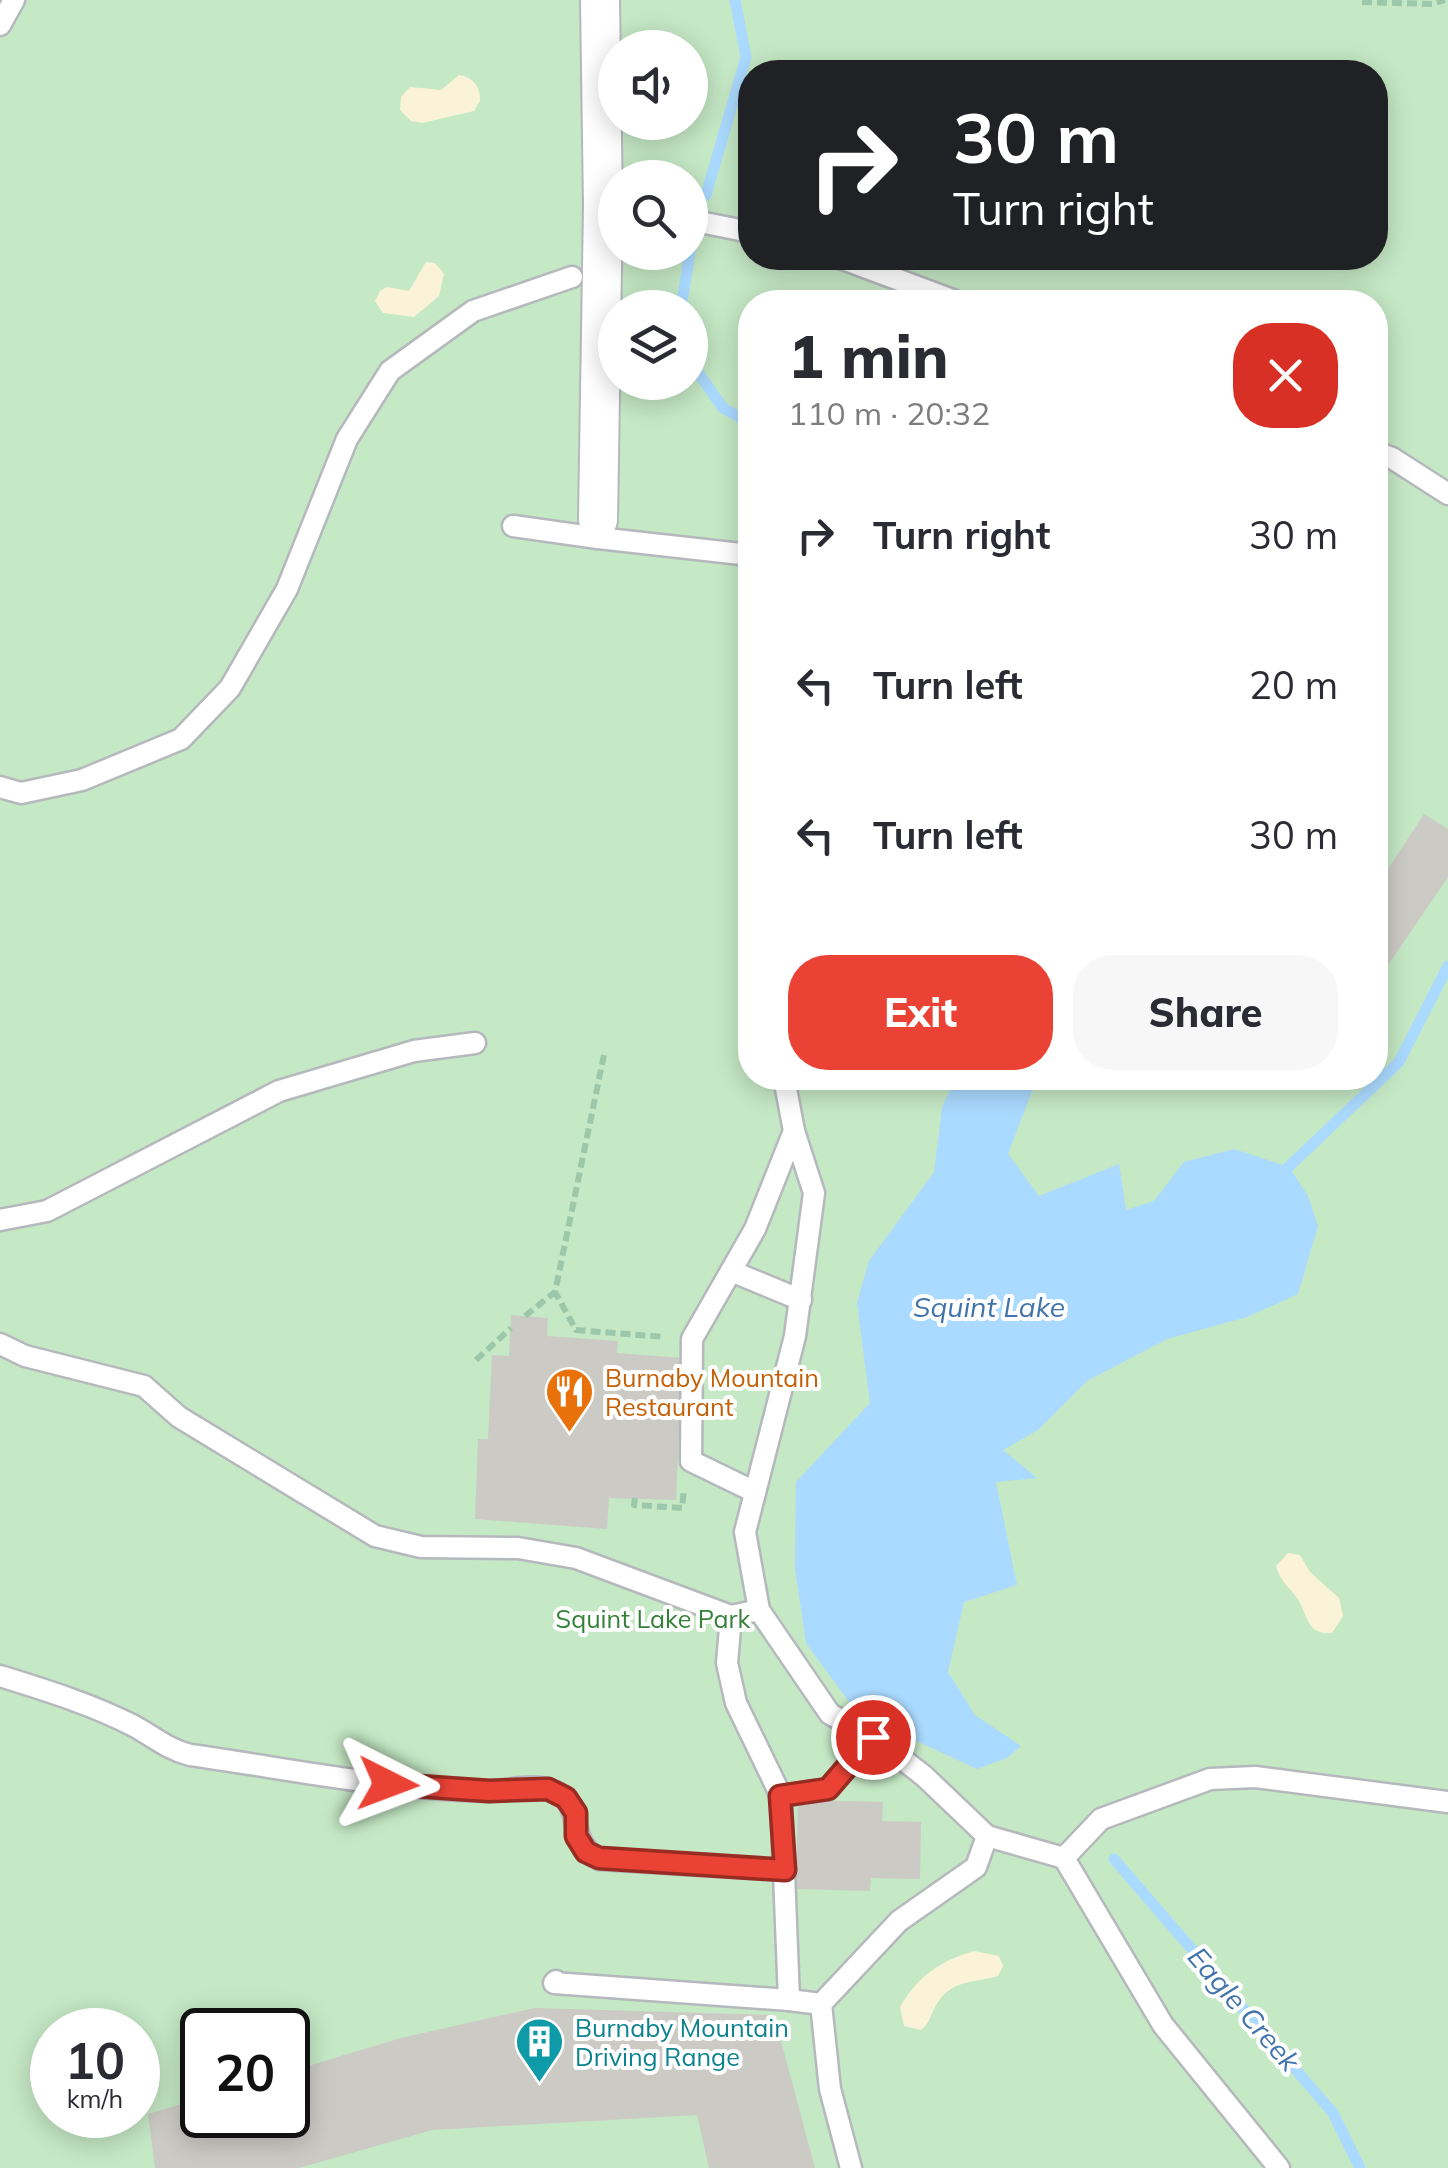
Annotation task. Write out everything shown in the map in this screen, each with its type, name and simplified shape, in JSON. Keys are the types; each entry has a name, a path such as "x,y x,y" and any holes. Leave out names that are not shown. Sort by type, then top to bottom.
{"street":[{"path":"600,0 607,160"},
{"path":"598,529 607,270"}],"lane":[{"path":"0,24 14,0"},
{"path":"708,224 738,230"},
{"path":"872,270 926,290"},
{"path":"0,787 20,793 82,780 181,739 230,688 288,589 347,439 390,371 472,312 572,277"},
{"path":"1388,457 1448,494"},
{"path":"513,526 598,529 738,554"},
{"path":"0,1220 47,1212 279,1091 414,1051 475,1042"},
{"path":"786,1090 814,1193 801,1300 745,1532 759,1610 830,1714 873,1737 924,1776 988,1836 1065,1857 1163,2024 1279,2168"},
{"path":"755,1492 690,1461 692,1339 755,1229 794,1130"},
{"path":"731,1271 801,1300"},
{"path":"0,1344 26,1356 144,1386 179,1416 376,1536 421,1547 518,1548 576,1558 731,1616 759,1610"},
{"path":"731,1616 728,1662 736,1702 780,1796 789,2000"},
{"path":"0,1676 68,1697 136,1727 168,1749 190,1754 388,1784 489,1791 548,1789 566,1798 576,1813 576,1836 586,1852 599,1858 785,1870"},
{"path":"780,1796 828,1789 873,1737"},
{"path":"1065,1857 1100,1819 1210,1779 1255,1776 1448,1802"},
{"path":"852,2168 830,2089 821,2004 898,1921 976,1867 988,1836"},
{"path":"556,1981 821,2004"}],"path":[{"path":"1362,2 1433,4 1445,0"},
{"path":"604,1055 556,1292 576,1330 692,1339"},
{"path":"525,1316 556,1292"},
{"path":"476,1360 511,1328"},
{"path":"635,1498 634,1505 682,1508 686,1462 690,1461"}],"green space":[{"name":"Squint Lake Park","path":"0,0 1448,0 1448,2168 0,2168"}],"sand":[{"path":"459,75 472,80 477,87 480,101 474,111 422,123 411,121 400,110 401,97 410,87 441,90"},
{"path":"426,262 435,263 444,274 439,296 414,317 383,313 375,301 380,291 387,287 409,291"},
{"path":"1288,1553 1300,1555 1310,1572 1339,1598 1343,1616 1332,1633 1313,1628 1280,1576 1276,1566"},
{"path":"974,1951 999,1956 1003,1966 998,1976 950,1989 921,2030 904,2026 900,2007 922,1978 940,1965"}],"water":[{"name":"Squint Lake","path":"950,1090 1032,1090 1008,1154 1039,1196 1119,1164 1126,1210 1154,1201 1184,1162 1234,1149 1289,1167 1308,1196 1318,1226 1298,1294 1247,1317 1167,1339 1087,1381 1038,1430 1003,1450 1037,1478 996,1482 1017,1585 964,1602 948,1672 975,1715 1021,1746 1007,1758 977,1769 858,1714 806,1643 795,1569 796,1482 870,1403 857,1303 869,1261 934,1172 942,1108"}],"building":[{"path":"1424,814 1448,829 1448,877 1388,965 1388,869"},
{"path":"511,1315 548,1318 547,1336 618,1341 617,1353 682,1358 676,1500 609,1498 607,1529 475,1519 478,1439 488,1439 492,1355 509,1356"},
{"path":"798,1800 883,1802 882,1821 921,1822 920,1879 871,1878 870,1891 796,1889"},
{"name":"Burnaby Mountain Driving Range","path":"535,2008 774,2015 815,2168 709,2168 697,2115 432,2130 299,2168 155,2168 151,2138 160,2138 160,2110 180,2105 180,2138 310,2138 310,2065 401,2038"}],"waterway":[{"name":"Eagle Creek","path":"735,0 745,60"},
{"name":"Eagle Creek","path":"708,188 738,85"},
{"name":"Eagle Creek","path":"684,290 687,270"},
{"name":"Eagle Creek","path":"708,387 723,408 738,416"},
{"path":"1388,1072 1399,1062 1448,966"},
{"path":"1281,1174 1370,1090"},
{"name":"Eagle Creek","path":"1114,1859 1333,2113 1360,2168"}],"place":[{"name":"Burnaby Mountain Restaurant","path":"570,1434"},
{"name":"Burnaby Mountain Driving Range","path":"540,2084"}],"route":[{"path":"388,1784 489,1791 548,1789 566,1798 576,1813 576,1836 586,1852 599,1858 785,1870 780,1796 828,1789 873,1737"}]}
